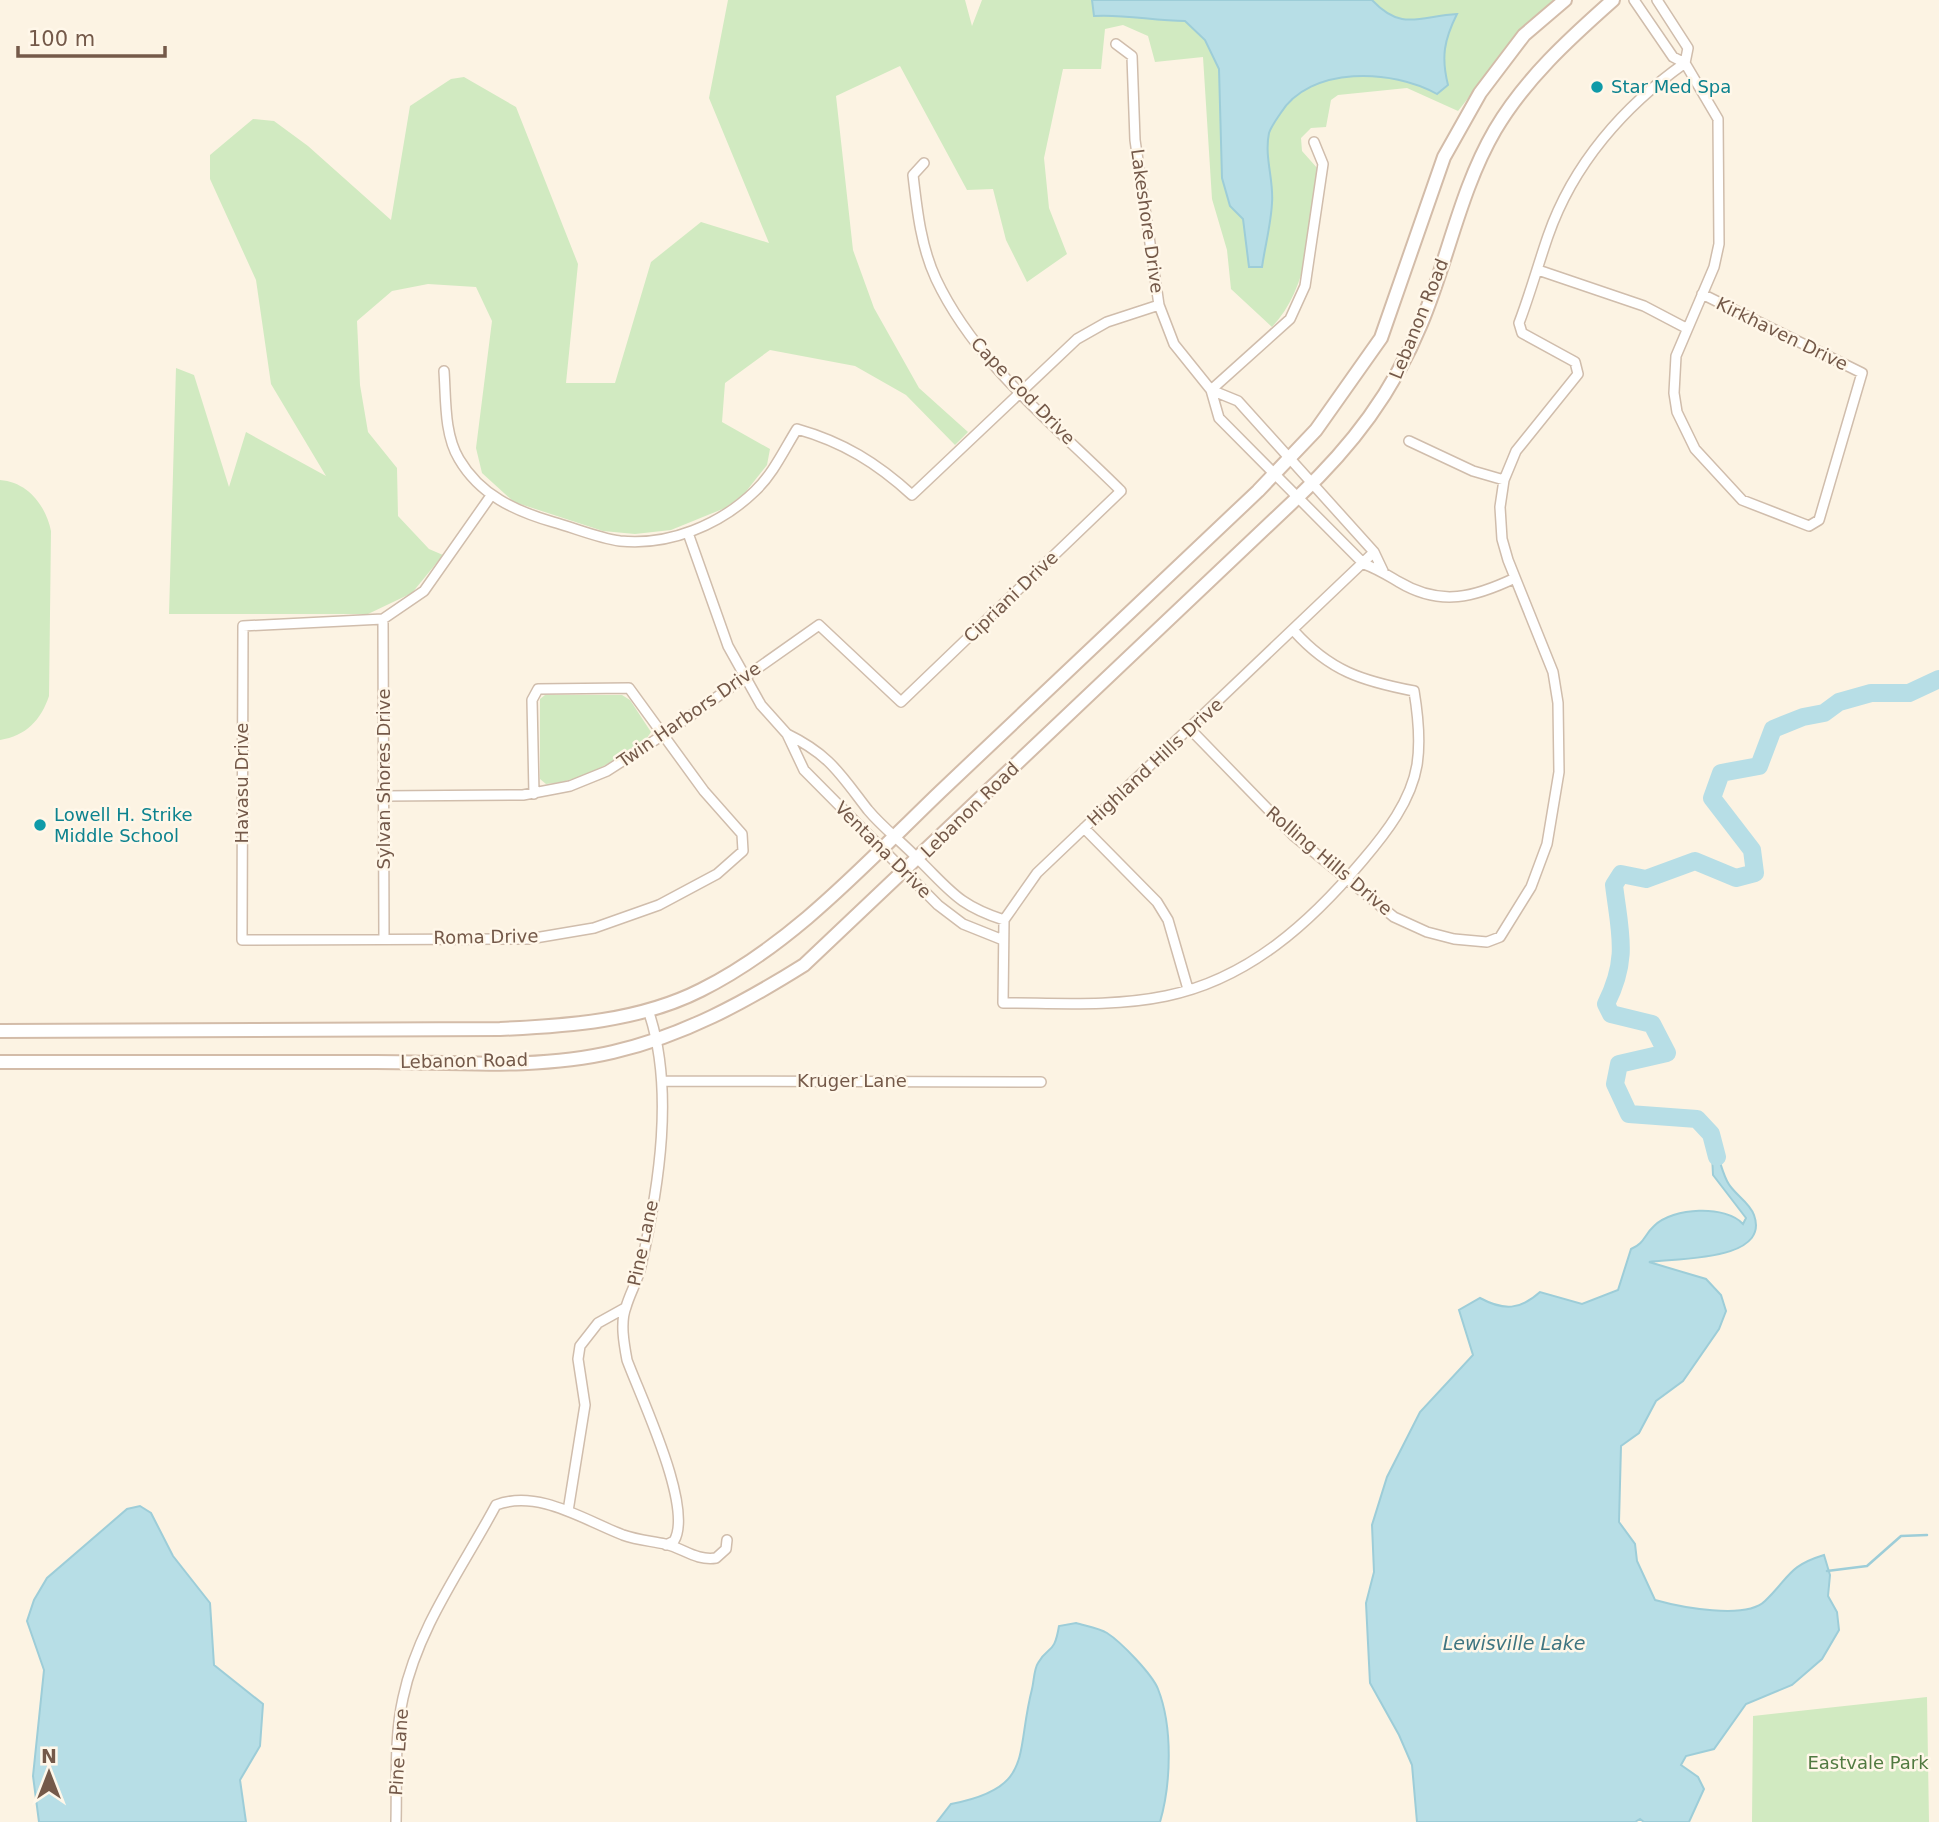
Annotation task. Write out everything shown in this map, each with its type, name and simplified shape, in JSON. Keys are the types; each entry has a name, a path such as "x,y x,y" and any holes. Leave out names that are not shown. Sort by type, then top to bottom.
{"main road":[{"name":"Lebanon Road","path":"0,1031 500,1029 563,1026 648,1010 699,991 775,946 1276,472 1341,399 1381,338 1444,157 1480,93 1524,35 1565,0"},
{"name":"Lebanon Road","path":"0,1062 497,1062 611,1053 659,1040 745,1002 804,965 1312,484 1356,438 1392,387 1422,323 1468,184 1496,130 1529,81 1573,35 1613,0"}],"street":[{"path":"1538,271 1644,306 1686,328 1714,267 1719,244 1718,119 1685,62 1673,57 1634,0"},
{"path":"1516,578 1502,539 1500,507 1504,480 1528,433 1577,377 1578,368 1567,356 1522,333 1518,328 1549,234 1569,190 1593,152 1630,107 1685,62 1688,48 1657,0"},
{"name":"Lakeshore Drive","path":"1116,44 1132,56 1135,140 1159,305 1174,344 1211,390 1219,418 1276,472 1364,564 1383,571 1419,592 1449,597 1480,594 1516,578"},
{"path":"1211,390 1290,319 1306,286 1323,164 1314,142"},
{"name":"Cape Cod Drive","path":"925,163 914,175 917,216 935,277 957,317 984,355 1121,491"},
{"name":"Kirkhaven Drive","path":"1686,328 1676,356 1674,393 1681,422 1695,449 1729,488 1748,503 1809,526 1819,520 1862,373 1702,295"},
{"path":"444,371 448,425 458,459 491,497 535,516 619,541 660,541 688,533 732,510 757,490 797,429 829,438 861,454 886,471 912,495 1077,338 1107,322 1159,305"},
{"name":"Lakeshore Drive","path":"1211,390 1238,401 1374,552 1383,571"},
{"path":"1409,441 1474,471 1504,480"},
{"name":"Cipriani Drive","path":"819,625 901,702 1121,491"},
{"path":"383,619 424,591 491,497"},
{"name":"Ventana Drive","path":"688,533 728,646 743,677 761,705 787,734 804,770 904,873 963,924 1003,940"},
{"name":"Highland Hills Drive","path":"1004,920 1037,873 1374,552"},
{"name":"Rolling Hills Drive","path":"1190,729 1282,824 1394,917 1427,932 1454,939 1496,940 1531,887 1547,844 1559,772 1558,703 1553,672 1516,578"},
{"name":"Havasu Drive","path":"242,940 243,626 383,619"},
{"name":"Sylvan Shores Drive","path":"383,619 384,939"},
{"name":"Twin Harbors Drive","path":"384,796 534,794 570,786 607,771 663,736 819,625"},
{"path":"1004,920 1003,1003 1126,1002 1168,996 1220,978 1268,952 1308,922 1384,835 1406,799 1417,765 1419,719 1414,691 1346,674 1308,647 1294,631"},
{"path":"534,794 532,700 538,690 629,688 663,736"},
{"name":"Ventana Drive","path":"787,734 810,746 841,772 869,811 919,859 950,894 976,911 1004,920"},
{"name":"Roma Drive","path":"242,940 529,939 594,928 659,905 717,874 743,851 744,844 741,834 704,791 663,736"},
{"path":"1084,828 1157,902 1168,920 1188,989"},
{"name":"Pine Lane","path":"648,1010 659,1040 664,1080 655,1183 642,1259 625,1308 627,1360 674,1483 679,1510 679,1533 671,1544 666,1545"},
{"name":"Kruger Lane","path":"664,1080 1041,1082"},
{"path":"568,1511 586,1405 578,1359 580,1346 598,1323 625,1308"},
{"name":"Pine Lane","path":"396,1822 397,1746 403,1699 430,1622 496,1505 514,1498 568,1511 625,1536 666,1545 698,1557 712,1559 726,1549 727,1540"}],"green space":[{"path":"728,0 965,0 972,26 982,0 1553,0 1519,34 1458,111 1407,88 1338,95 1331,100 1326,127 1311,128 1301,138 1302,151 1318,169 1311,231 1302,273 1294,293 1285,311 1272,327 1231,289 1227,250 1212,199 1203,57 1155,62 1148,36 1123,25 1105,29 1101,69 1063,69 1044,158 1049,208 1067,254 1027,282 1006,240 993,189 967,190 900,66 836,96 853,250 874,308 919,388 968,432 955,445 906,395 855,366 770,350 725,383 722,422 770,449 767,465 744,494 725,508 671,530 635,534 603,531 514,502 482,473 476,448 492,321 476,287 428,284 392,291 357,321 360,385 368,432 397,468 398,516 429,549 443,555 412,593 368,614 169,614 176,368 194,375 229,487 246,432 326,476 271,384 256,280 210,179 210,155 253,119 274,121 308,146 391,220 410,106 451,79 464,77 516,107 578,264 566,383 615,383 651,262 701,222 769,243 709,98"},
{"path":"0,480 19,485 34,497 45,513 51,531 49,696 42,712 31,726 18,735 0,740"},
{"path":"545,695 622,695 630,700 651,732 647,738 600,768 574,779 546,784 540,779 540,699"},
{"name":"Eastvale Park","path":"1927,1697 1929,1822 1752,1822 1753,1716"}],"water":[{"path":"1092,0 1372,0 1383,10 1402,19 1457,14 1445,49 1448,85 1437,94 1398,80 1353,76 1311,87 1294,98 1269,133 1272,194 1270,219 1262,267 1249,267 1243,219 1230,206 1222,178 1219,69 1205,40 1185,21 1094,16"},
{"name":"Lewisville Lake","path":"1711,1134 1727,1181 1754,1215 1755,1230 1748,1242 1717,1255 1649,1262 1706,1279 1721,1295 1726,1311 1719,1329 1683,1381 1656,1401 1639,1433 1621,1446 1619,1522 1635,1544 1637,1561 1655,1600 1680,1606 1728,1611 1756,1607 1796,1568 1824,1555 1830,1575 1828,1596 1837,1612 1839,1630 1822,1659 1792,1685 1746,1704 1714,1749 1686,1756 1681,1765 1698,1777 1704,1789 1689,1822 1644,1822 1640,1819 1635,1822 1417,1822 1412,1765 1399,1735 1370,1683 1366,1603 1374,1572 1372,1525 1387,1477 1420,1412 1473,1355 1459,1310 1480,1298 1504,1307 1512,1307 1526,1302 1540,1292 1582,1304 1618,1290 1631,1249 1663,1220 1686,1212 1712,1211 1735,1218 1743,1224 1746,1218 1713,1175"},
{"path":"140,1506 151,1513 173,1556 210,1603 214,1665 263,1704 260,1746 240,1780 246,1822 39,1822 33,1776 44,1670 27,1621 34,1600 47,1578 127,1509"},
{"path":"1076,1623 1113,1637 1143,1667 1158,1689 1166,1720 1169,1756 1160,1822 937,1822 951,1804 997,1789 1009,1778 1017,1765 1021,1750 1037,1666 1053,1646 1059,1626"}],"waterway":[{"path":"1717,1157 1711,1134 1697,1119 1629,1114 1615,1084 1619,1064 1667,1053 1652,1024 1611,1014 1606,1004 1618,973 1621,946 1614,885 1621,874 1646,879 1695,861 1736,878 1755,873 1752,850 1712,798 1721,773 1759,766 1773,729 1803,717 1824,713 1839,702 1871,693 1909,693 1939,679"},
{"path":"1827,1571 1867,1566 1901,1536 1927,1535"}],"place":[{"name":"Star Med Spa","path":"1597,87"},
{"name":"Lowell H. Strike Middle School","path":"40,825"}]}
